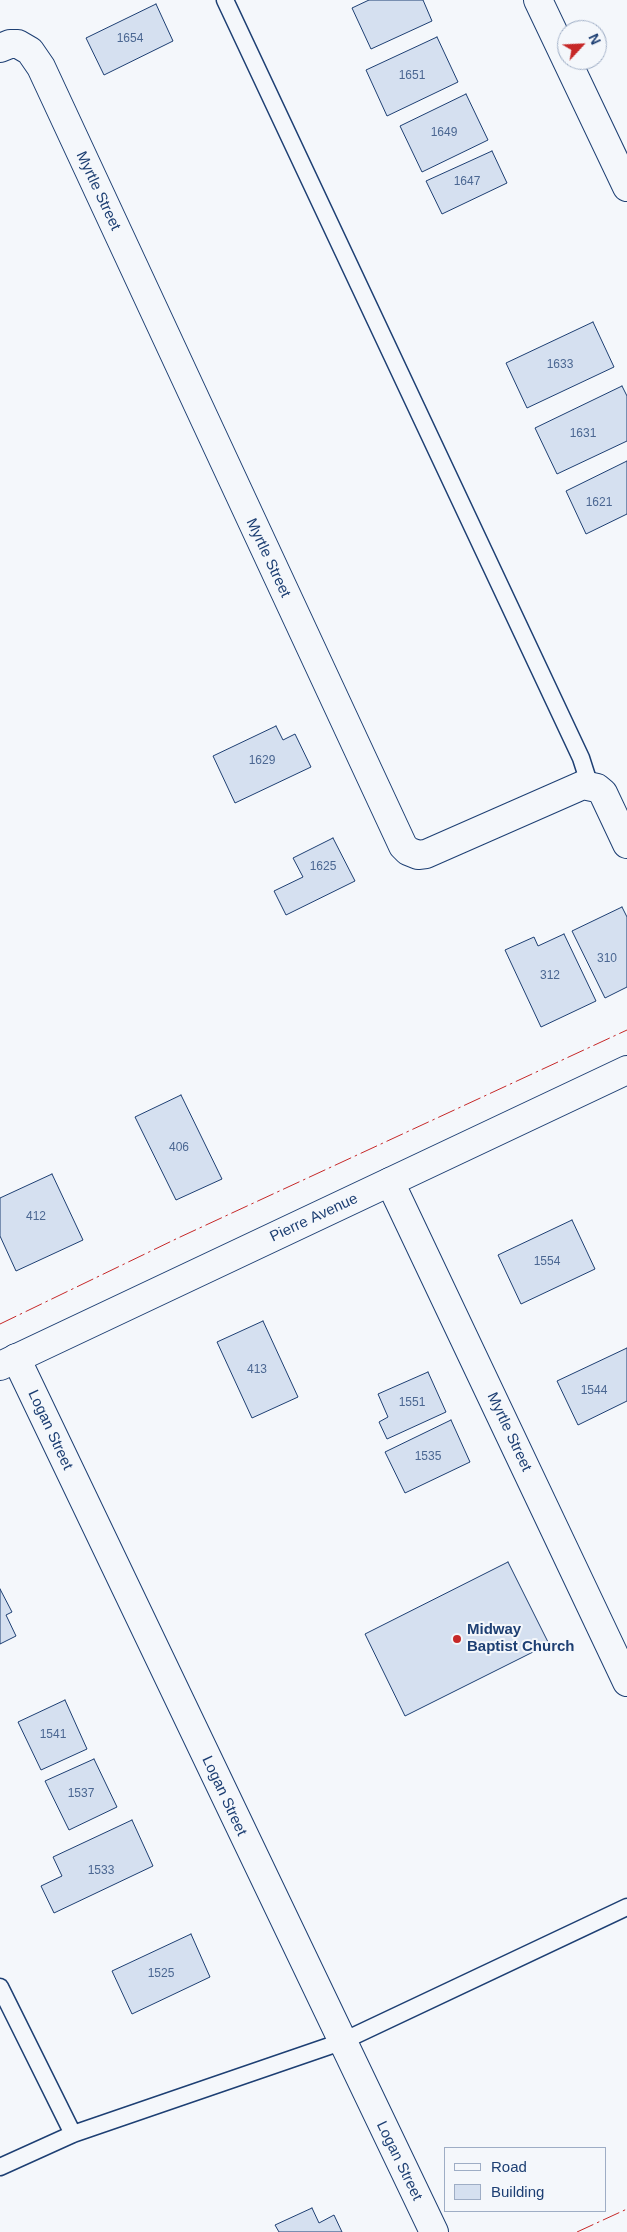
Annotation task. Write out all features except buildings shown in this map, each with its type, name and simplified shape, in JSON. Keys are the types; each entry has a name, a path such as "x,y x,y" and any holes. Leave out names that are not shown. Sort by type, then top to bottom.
{"street":[{"path":"538,0 627,187"},
{"name":"Myrtle Street","path":"0,48 10,44 18,44 30,51 41,67 403,846 408,851 418,855 426,854 577,787 590,786"},
{"path":"590,786 603,793 627,844"},
{"name":"Pierre Avenue","path":"8,1362 627,1070"},
{"name":"Myrtle Street","path":"390,1182 627,1682"},
{"name":"Logan Street","path":"8,1362 434,2232"}],"lane":[{"path":"225,0 572,740 590,786"},
{"path":"0,2168 72,2134 341,2042 627,1907"},
{"path":"0,1987 72,2134"}],"power":[{"path":"0,1324 178,1238 627,1030"},
{"path":"577,2232 627,2209"}],"place":[{"name":"Midway Baptist Church","path":"457,1639"}]}
